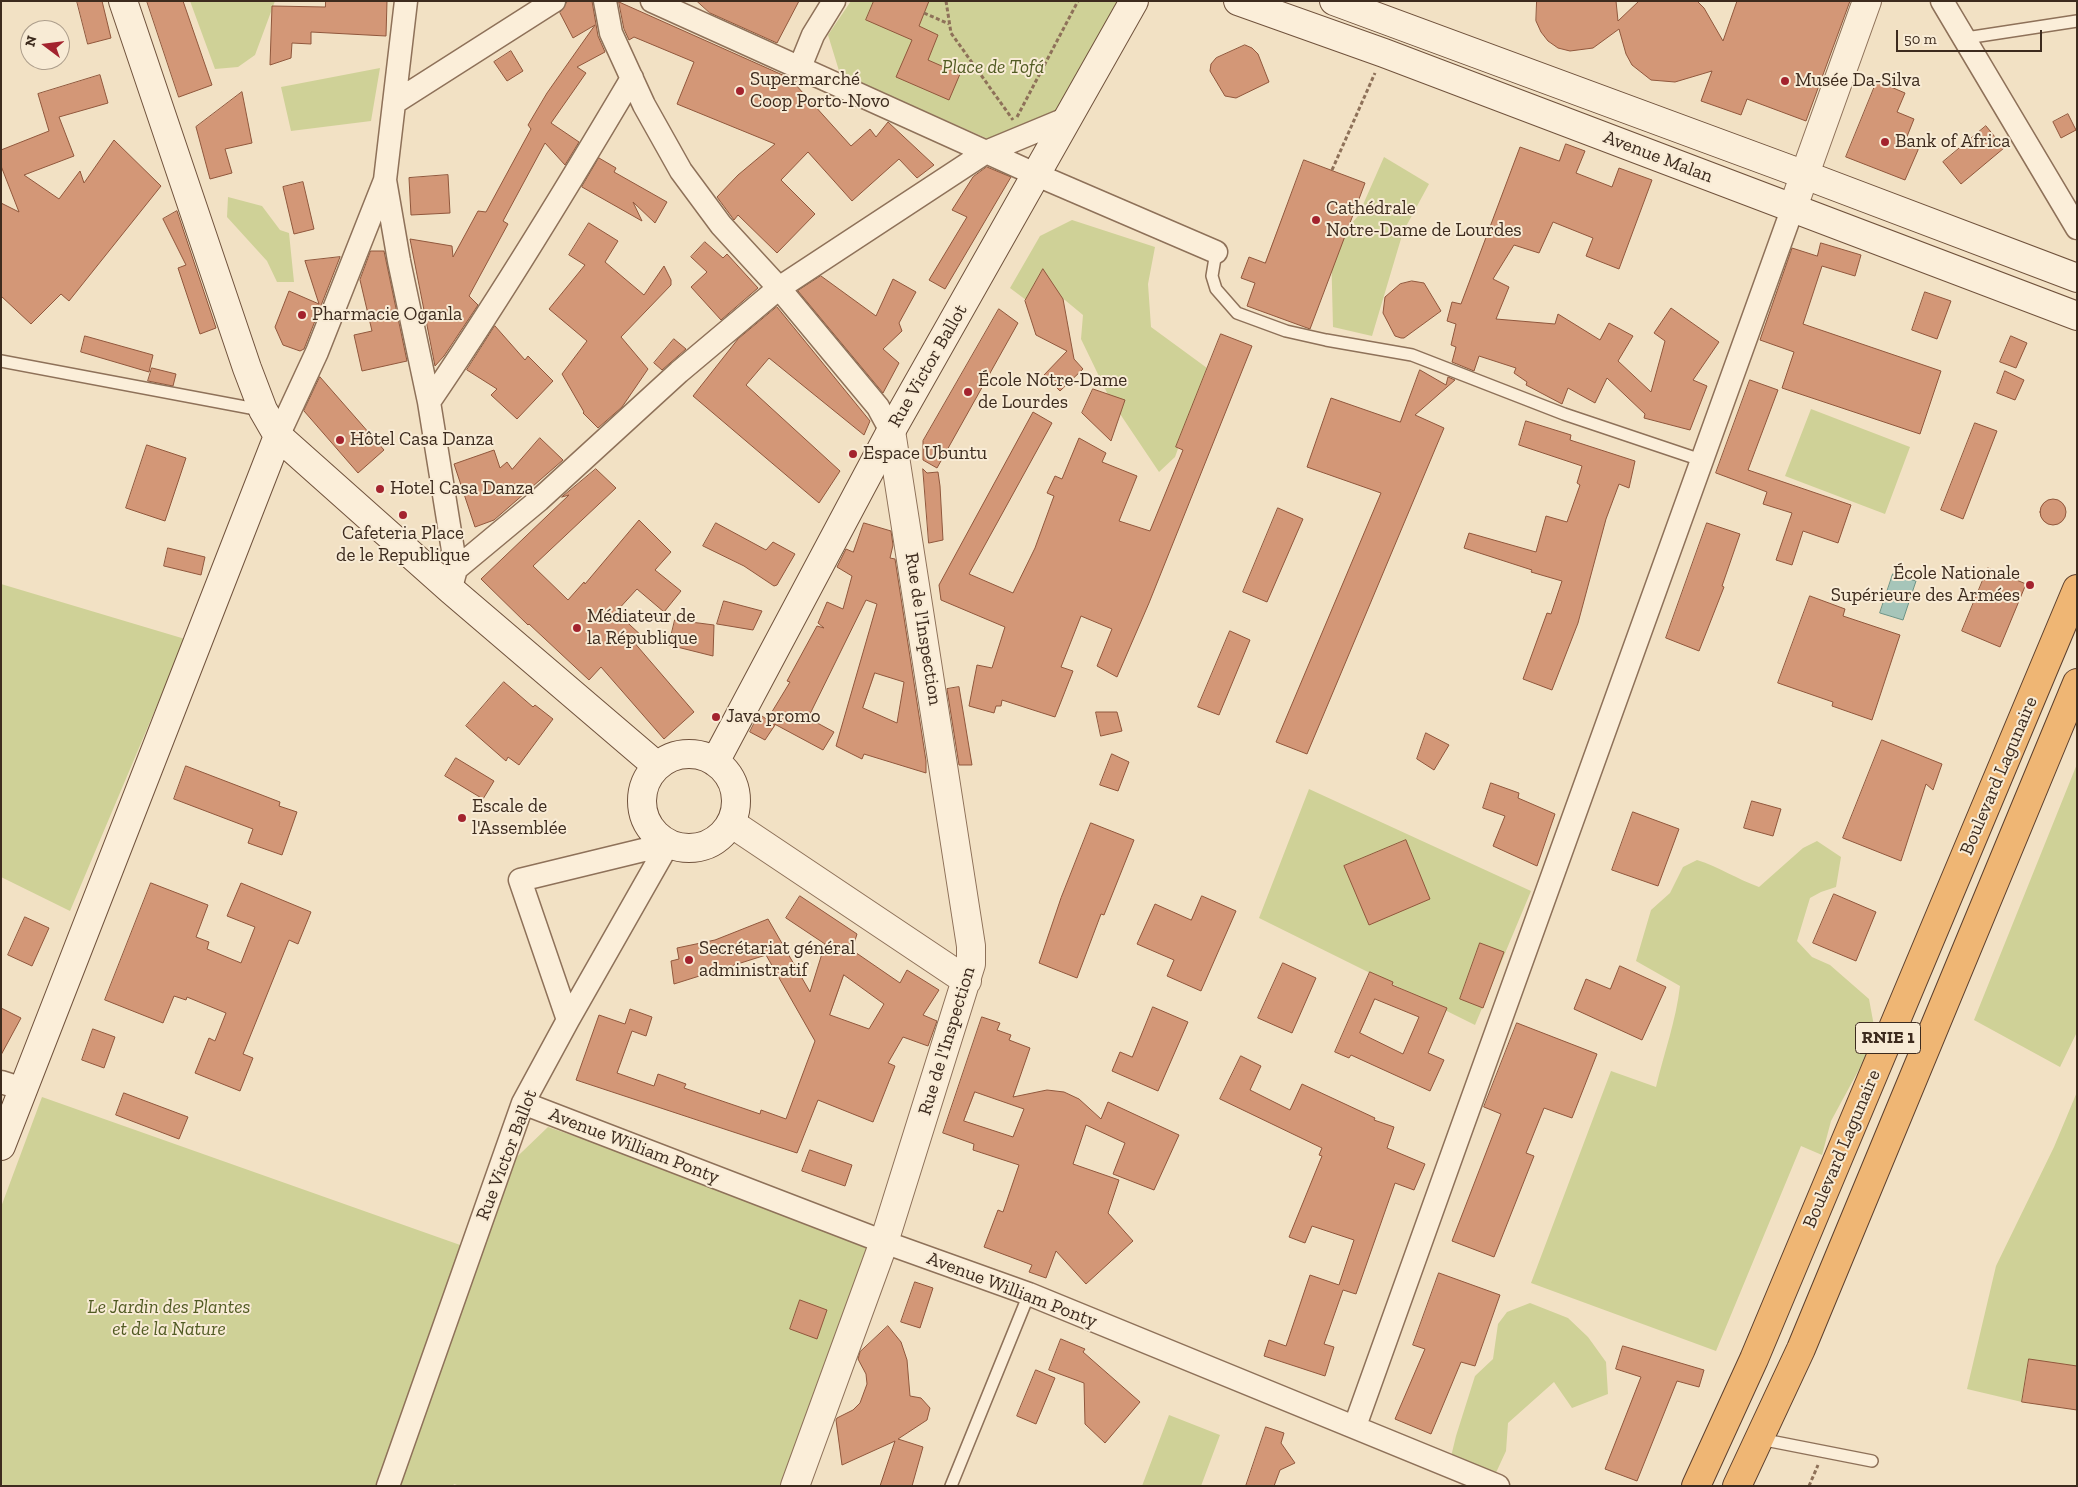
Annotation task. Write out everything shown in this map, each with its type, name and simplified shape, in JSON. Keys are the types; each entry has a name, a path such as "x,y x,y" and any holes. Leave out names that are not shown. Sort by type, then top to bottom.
{"highway":[{"name":"Boulevard Lagunaire","path":"1696,1486 1754,1359 2077,589"},
{"name":"Boulevard Lagunaire","path":"1737,1486 1801,1349 2077,683"}],"main road":[{"path":"123,1 263,410 278,436 454,580 657,766"},
{"name":"Rue Victor Ballot","path":"715,762 892,431 1134,1"},
{"name":"Avenue Malan","path":"1238,1 1384,53 1792,210 2077,316"},
{"name":"Avenue Malan","path":"1334,1 1805,174 2077,278"},
{"path":"1792,210 1867,1"},
{"path":"1515,103 1530,72"},
{"path":"1924,258 1937,226"},
{"name":"Rue de l'Inspection","path":"795,1486 884,1242 971,964 971,946 892,431"},
{"path":"1,1146 12,1085 278,436"},
{"path":"685,754 701,755 715,762 729,776 735,789 735,810 731,823 721,836 708,845 684,849 668,844 651,830 642,808 644,785 657,766 670,758 685,754"},
{"path":"731,823 967,981"}],"street":[{"path":"278,436 317,352 385,180 406,1"},
{"path":"394,103 554,1"},
{"path":"605,1 611,33 644,105 681,171 721,225 779,288 878,407 892,431"},
{"path":"652,1 1037,175 1216,252"},
{"path":"800,67 813,35 834,1"},
{"path":"1942,1 1966,38 2077,228"},
{"path":"429,402 480,328 552,213 632,78"},
{"path":"454,580 679,372 779,288 986,152 1068,118"},
{"path":"385,180 399,261 429,402 454,580"},
{"path":"1355,1426 1547,888 1704,461 1792,210"},
{"path":"568,1020 520,880 668,844"},
{"name":"Rue Victor Ballot","path":"388,1486 523,1103 668,844"},
{"name":"Avenue William Ponty","path":"523,1103 884,1242 1029,1294 1355,1426 1458,1478 1498,1486"}],"lane":[{"path":"1966,38 2077,21"},
{"path":"1216,252 1212,276 1216,288 1237,313 1286,331 1412,355 1564,414 1704,461"},
{"path":"1,361 263,410"},
{"path":"951,1486 1029,1294"},
{"path":"1760,1439 1872,1461"}],"path":[{"path":"946,1 951,33 1014,122 1078,1"},
{"path":"924,13 950,24"},
{"path":"1332,170 1384,53"},
{"path":"1809,1486 1825,1451"}],"green space":[{"path":"190,1 275,1 255,55 238,67 215,69"},
{"name":"Place de Tofá","path":"851,1 1123,1 1064,110 993,141 840,74 828,35"},
{"path":"380,68 371,121 291,131 281,87"},
{"path":"1384,157 1429,184 1403,232 1372,336 1333,327 1331,247 1358,216"},
{"path":"228,197 262,206 280,230 289,233 294,282 277,282 267,261 227,217"},
{"path":"1072,220 1155,247 1148,284 1151,327 1207,368 1175,457 1159,472 1110,399 1081,339 1083,315 1048,286 1034,306 1010,288 1040,236"},
{"path":"1811,409 1910,447 1885,514 1785,476"},
{"path":"1,584 185,639 70,911 1,877"},
{"path":"2077,764 2077,1032 2060,1067 1974,1020"},
{"path":"1309,789 1531,891 1475,1025 1259,918"},
{"path":"1817,841 1841,857 1836,887 1810,898 1797,941 1812,957 1830,965 1869,999 1874,1026 1869,1051 1831,1121 1822,1155 1801,1146 1716,1351 1531,1283 1611,1071 1656,1087 1673,1024 1680,986 1636,961 1651,910 1670,893 1683,867 1697,860 1759,887 1803,848"},
{"path":"2077,1092 2077,1366 2029,1360 2022,1402 1967,1389 1996,1266 2054,1147"},
{"name":"Le Jardin des Plantes et de la Nature","path":"42,1097 463,1246 377,1486 7,1486 1,1484 1,1207"},
{"path":"548,1127 884,1242 795,1486 460,1486 454,1484 453,1486 388,1486 498,1175"},
{"path":"1530,1303 1568,1318 1588,1337 1606,1362 1608,1394 1572,1408 1554,1382 1508,1423 1506,1451 1494,1477 1449,1465 1475,1376 1493,1359 1498,1324 1507,1312"},
{"path":"1169,1415 1220,1435 1201,1486 1142,1486"}],"shaded area":[{"path":"1893,574 1916,581 1903,620 1880,613"}],"building":[{"path":"77,1 102,1 111,38 88,44"},
{"path":"147,1 183,1 212,85 179,97"},
{"path":"326,1 387,1 386,36 311,32 311,44 292,43 291,58 270,65 272,6 325,7"},
{"path":"568,1 592,1 598,36 605,52 577,67 586,73 551,123 579,142 565,165 545,143 503,221 508,224 469,296 478,305 444,356 435,366 410,239 452,246 453,257 478,211 486,212 531,129 528,125 547,93 595,25 573,38 560,13"},
{"path":"697,1 799,1 777,43 710,13"},
{"path":"874,1 929,1 919,26 938,35 928,60 960,74 949,100 896,77 912,40 866,20"},
{"path":"1537,1 1616,1 1618,21 1639,1 1697,1 1704,8 1723,41 1737,1 1850,1 1806,121 1747,99 1741,115 1701,101 1712,71 1675,82 1651,80 1632,65 1626,54 1619,29 1593,48 1570,51 1558,48 1548,41 1536,21"},
{"path":"619,2 796,81 795,84 851,146 870,129 876,137 888,122 934,165 917,178 899,159 852,201 808,152 781,180 815,214 777,253 738,215 734,220 717,197 738,175 775,144 677,104 694,62 634,37 629,40 624,29"},
{"path":"1245,45 1252,48 1258,54 1269,82 1236,98 1225,96 1210,71 1211,64 1216,58"},
{"path":"511,51 523,71 507,81 494,62"},
{"path":"100,75 108,103 59,117 74,156 24,175 59,199 80,171 84,183 114,140 161,186 69,301 61,294 31,324 1,296 1,203 19,212 1,166 1,150 49,131 38,94"},
{"path":"1877,81 1905,93 1897,112 1914,119 1906,139 1918,144 1918,150 1905,180 1846,157"},
{"path":"242,92 252,143 225,149 232,173 210,179 196,127"},
{"path":"2068,114 2076,130 2061,138 2053,122"},
{"path":"1986,126 2004,148 1961,184 1943,162"},
{"path":"1566,144 1585,151 1576,173 1612,187 1619,168 1652,180 1619,269 1586,256 1593,238 1553,222 1539,253 1514,245 1493,279 1509,287 1496,319 1555,324 1558,314 1600,340 1609,323 1633,336 1618,361 1651,392 1665,341 1654,333 1671,308 1719,342 1693,380 1707,386 1690,430 1644,418 1645,414 1607,378 1595,403 1568,388 1562,404 1526,385 1527,382 1514,373 1516,368 1479,356 1474,371 1452,362 1456,347 1451,345 1456,324 1447,321 1452,302 1461,304 1520,147 1559,161"},
{"path":"599,158 616,168 614,172 667,202 655,223 633,202 642,221 582,187"},
{"name":"Cathédrale Notre-Dame de Lourdes","path":"1304,160 1365,183 1310,329 1247,306 1255,283 1241,278 1249,257 1265,263"},
{"path":"987,167 1011,177 945,289 929,280 967,217 952,210 973,177"},
{"path":"448,175 450,213 411,215 409,178"},
{"path":"303,182 314,229 294,234 283,187"},
{"path":"177,211 216,328 200,334 178,268 186,265 163,219"},
{"path":"589,223 618,241 605,262 644,295 664,266 671,280 671,285 621,337 648,369 622,407 598,428 583,413 562,374 587,341 549,309 585,265 569,255"},
{"path":"705,242 723,258 727,254 758,288 721,320 691,287 707,272 691,257"},
{"path":"1821,243 1861,255 1855,276 1822,266 1803,324 1941,371 1920,434 1782,388 1794,352 1760,340 1792,248 1817,256"},
{"path":"371,251 384,251 407,361 362,371 354,335 372,331 360,280"},
{"name":"Pharmacie Oganla","path":"340,257 304,349 300,351 283,345 275,327 289,291 319,304 305,261"},
{"path":"1043,269 1063,299 1074,359 1083,369 1060,391 1044,375 1067,351 1036,335 1025,301"},
{"path":"821,276 876,316 893,279 916,292 899,323 902,331 883,349 899,363 883,393 798,291"},
{"path":"1412,281 1424,283 1441,311 1404,338 1401,338 1395,336 1383,313 1385,297 1400,284"},
{"path":"1925,292 1951,301 1937,339 1912,330"},
{"path":"777,307 870,421 864,435 769,358 746,385 840,471 819,503 693,396 738,339"},
{"path":"999,309 1018,323 937,468 923,460 923,441"},
{"path":"495,326 525,360 528,356 553,381 517,419 491,395 497,389 467,370"},
{"path":"1221,334 1252,346 1149,603 1117,677 1097,666 1112,629 1081,616 1061,667 1073,671 1055,717 1002,700 1001,706 996,706 994,713 969,706 977,665 992,668 1005,627 941,600 939,585 1033,412 1052,423 969,574 1013,593 1035,548 1054,496 1047,493 1055,476 1062,479 1079,438 1106,453 1102,462 1137,476 1119,521 1150,531 1183,450 1176,447"},
{"path":"85,336 153,355 149,372 81,352"},
{"path":"2011,336 2027,343 2016,368 2000,362"},
{"path":"674,339 686,349 662,370 654,363"},
{"path":"152,368 176,374 173,386 148,381"},
{"path":"1420,370 1446,385 1448,377 1455,380 1415,415 1444,428 1307,754 1276,742 1381,493 1307,467 1331,398 1400,422"},
{"path":"2005,371 2024,380 2015,400 1997,393"},
{"path":"320,377 384,450 358,473 304,411"},
{"path":"1750,380 1778,390 1748,470 1851,505 1838,543 1803,531 1792,565 1776,560 1792,513 1763,504 1767,492 1716,473"},
{"path":"1093,389 1125,400 1111,441 1082,413"},
{"path":"1526,421 1571,435 1570,440 1635,461 1629,488 1619,484 1606,519 1578,623 1552,690 1523,679 1547,613 1551,614 1562,581 1464,548 1469,533 1536,552 1546,516 1567,522 1580,485 1577,483 1582,466 1519,445"},
{"path":"1975,423 1997,431 1963,519 1941,510"},
{"path":"540,438 563,460 494,520 475,527 454,464 494,450 500,468 507,462 512,469"},
{"path":"147,445 186,458 165,521 126,508"},
{"path":"596,469 616,488 533,566 568,600 584,582 585,584 639,520 671,552 655,570 681,591 664,612 637,589 616,612 644,638 626,633 694,712 664,739 601,667 589,680 481,579 569,495 562,497"},
{"path":"923,469 927,473 938,472 940,486 943,540 929,543"},
{"path":"2053,499 2062,503 2066,512 2062,521 2053,525 2044,521 2040,512 2044,503"},
{"path":"1278,508 1303,519 1267,602 1243,592"},
{"path":"716,523 766,550 773,542 795,554 777,585 774,586 744,566 703,546"},
{"path":"864,523 891,531 893,545 890,558 895,559 926,761 926,773 864,754 862,759 836,746 877,604 866,600 808,718 834,732 823,750 767,720 790,682 787,681 817,626 824,628 818,623 827,602 843,609 852,576 837,567 846,549 853,552","holes":["875,673 904,682 897,723 863,708"]},
{"path":"1707,523 1740,534 1722,586 1724,587 1699,651 1666,638"},
{"path":"168,548 205,557 201,575 164,566"},
{"path":"1988,568 2026,584 2000,647 1962,631"},
{"path":"1810,596 1845,609 1843,616 1900,635 1872,720 1832,706 1833,702 1778,683"},
{"path":"724,601 762,611 753,630 717,624"},
{"path":"675,620 714,625 713,656 669,645"},
{"path":"1230,631 1250,640 1219,715 1198,707"},
{"path":"504,682 533,707 535,705 553,719 519,765 508,757 506,761 466,726"},
{"path":"959,687 972,765 959,765 947,689"},
{"path":"1096,712 1117,712 1122,731 1101,736"},
{"path":"759,714 775,725 765,740 750,732"},
{"path":"1426,733 1449,745 1434,770 1417,759"},
{"path":"1882,740 1942,764 1933,790 1926,784 1901,861 1843,838"},
{"path":"1112,754 1129,762 1118,791 1100,785"},
{"path":"456,758 494,781 483,799 445,776"},
{"path":"186,766 280,802 279,806 297,812 282,855 248,843 253,829 174,799"},
{"path":"1491,783 1519,793 1518,798 1555,814 1537,866 1493,846 1505,816 1483,808"},
{"path":"1752,801 1781,809 1773,836 1744,828"},
{"path":"1633,812 1679,829 1658,886 1612,870"},
{"path":"1091,823 1134,840 1104,915 1101,914 1077,978 1039,963 1061,898"},
{"path":"1406,840 1430,899 1369,925 1344,866"},
{"path":"151,883 208,905 196,937 209,942 207,949 241,963 255,927 227,916 241,883 311,912 298,944 289,940 243,1054 253,1058 240,1091 195,1073 209,1038 215,1041 226,1013 187,997 186,1000 174,996 163,1023 105,1000"},
{"path":"1834,894 1876,912 1856,961 1813,943"},
{"path":"800,896 857,934 852,950 900,983 907,970 939,990 923,1015 937,1021 928,1046 903,1037 888,1063 895,1066 873,1122 818,1100 797,1153 576,1080 599,1015 625,1024 630,1009 652,1017 646,1036 632,1031 617,1073 654,1086 658,1074 686,1084 684,1088 760,1114 761,1110 786,1119 815,1041 766,955 674,984 671,961 679,959 677,948 715,940 768,919 810,992 825,944 786,918","holes":["844,975 884,1004 869,1029 830,1015"]},
{"path":"1202,896 1236,911 1201,991 1167,976 1174,960 1137,944 1155,904 1191,920"},
{"path":"25,917 49,928 32,966 8,955"},
{"path":"1480,943 1504,952 1483,1008 1460,999"},
{"path":"1283,963 1316,978 1292,1033 1258,1018"},
{"path":"1620,966 1666,987 1642,1040 1574,1009 1586,979 1610,989"},
{"path":"1370,972 1393,982 1392,985 1447,1008 1428,1053 1444,1060 1430,1091 1351,1055 1349,1058 1335,1052","holes":["1375,999 1419,1017 1403,1054 1360,1033"]},
{"path":"1153,1007 1188,1022 1158,1091 1112,1071 1120,1052 1132,1057"},
{"path":"1,1008 21,1018 1,1055"},
{"path":"982,1017 1000,1023 997,1030 1011,1035 1009,1040 1030,1048 1013,1097 1047,1090 1064,1092 1079,1099 1101,1119 1108,1102 1179,1135 1154,1190 1113,1174 1125,1143 1086,1125 1073,1164 1119,1180 1108,1213 1133,1241 1086,1284 1056,1251 1046,1278 1029,1272 1032,1265 984,1247 998,1210 1003,1212 1019,1165 973,1150 974,1144 943,1133","holes":["975,1092 1024,1109 1013,1137 964,1121"]},
{"path":"1517,1023 1597,1054 1572,1118 1544,1108 1526,1153 1534,1156 1494,1257 1452,1241 1501,1114 1484,1107"},
{"path":"93,1029 115,1037 104,1068 82,1060"},
{"path":"1241,1056 1261,1066 1250,1090 1290,1110 1302,1084 1375,1118 1374,1120 1394,1127 1387,1148 1425,1164 1414,1190 1395,1183 1356,1294 1343,1290 1324,1344 1334,1347 1325,1376 1264,1356 1269,1340 1286,1346 1310,1275 1339,1285 1354,1240 1312,1226 1305,1243 1289,1237 1322,1156 1319,1155 1322,1148 1220,1099"},
{"path":"124,1093 188,1117 179,1139 116,1115"},
{"path":"810,1150 852,1165 845,1186 802,1171"},
{"path":"1439,1273 1500,1295 1475,1366 1461,1362 1431,1434 1395,1419 1425,1349 1413,1345"},
{"path":"915,1282 933,1288 920,1328 901,1322"},
{"path":"800,1300 827,1310 817,1339 790,1329"},
{"path":"888,1326 901,1342 907,1360 910,1396 921,1398 930,1408 927,1420 898,1439 923,1447 912,1486 880,1486 895,1441 842,1465 836,1420 853,1410 860,1403 867,1384 866,1374 858,1359 860,1352"},
{"path":"1061,1339 1085,1349 1083,1352 1140,1402 1105,1443 1085,1424 1084,1383 1049,1370"},
{"path":"1623,1346 1704,1370 1699,1387 1677,1381 1637,1481 1605,1469 1641,1377 1616,1369"},
{"path":"2029,1359 2077,1366 2077,1410 2022,1402"},
{"path":"1036,1370 1055,1378 1036,1424 1017,1416"},
{"path":"1266,1427 1284,1433 1281,1443 1295,1463 1280,1470 1274,1486 1246,1486"}],"place":[{"name":"Musée Da-Silva","path":"1785,81"},
{"name":"Supermarché Coop Porto-Novo","path":"740,91"},
{"name":"Bank of Africa","path":"1885,142"},
{"name":"Cathédrale Notre-Dame de Lourdes","path":"1316,220"},
{"name":"Pharmacie Oganla","path":"302,315"},
{"name":"École Notre-Dame de Lourdes","path":"968,392"},
{"name":"Hôtel Casa Danza","path":"340,440"},
{"name":"Espace Ubuntu","path":"853,454"},
{"name":"Hotel Casa Danza","path":"380,489"},
{"name":"Cafeteria Place de le Republique","path":"403,515"},
{"name":"École Nationale Supérieure des Armées","path":"2030,585"},
{"name":"Médiateur de la République","path":"577,628"},
{"name":"Java promo","path":"716,717"},
{"name":"Escale de l'Assemblée","path":"462,818"},
{"name":"Secrétariat général administratif","path":"689,960"}]}
